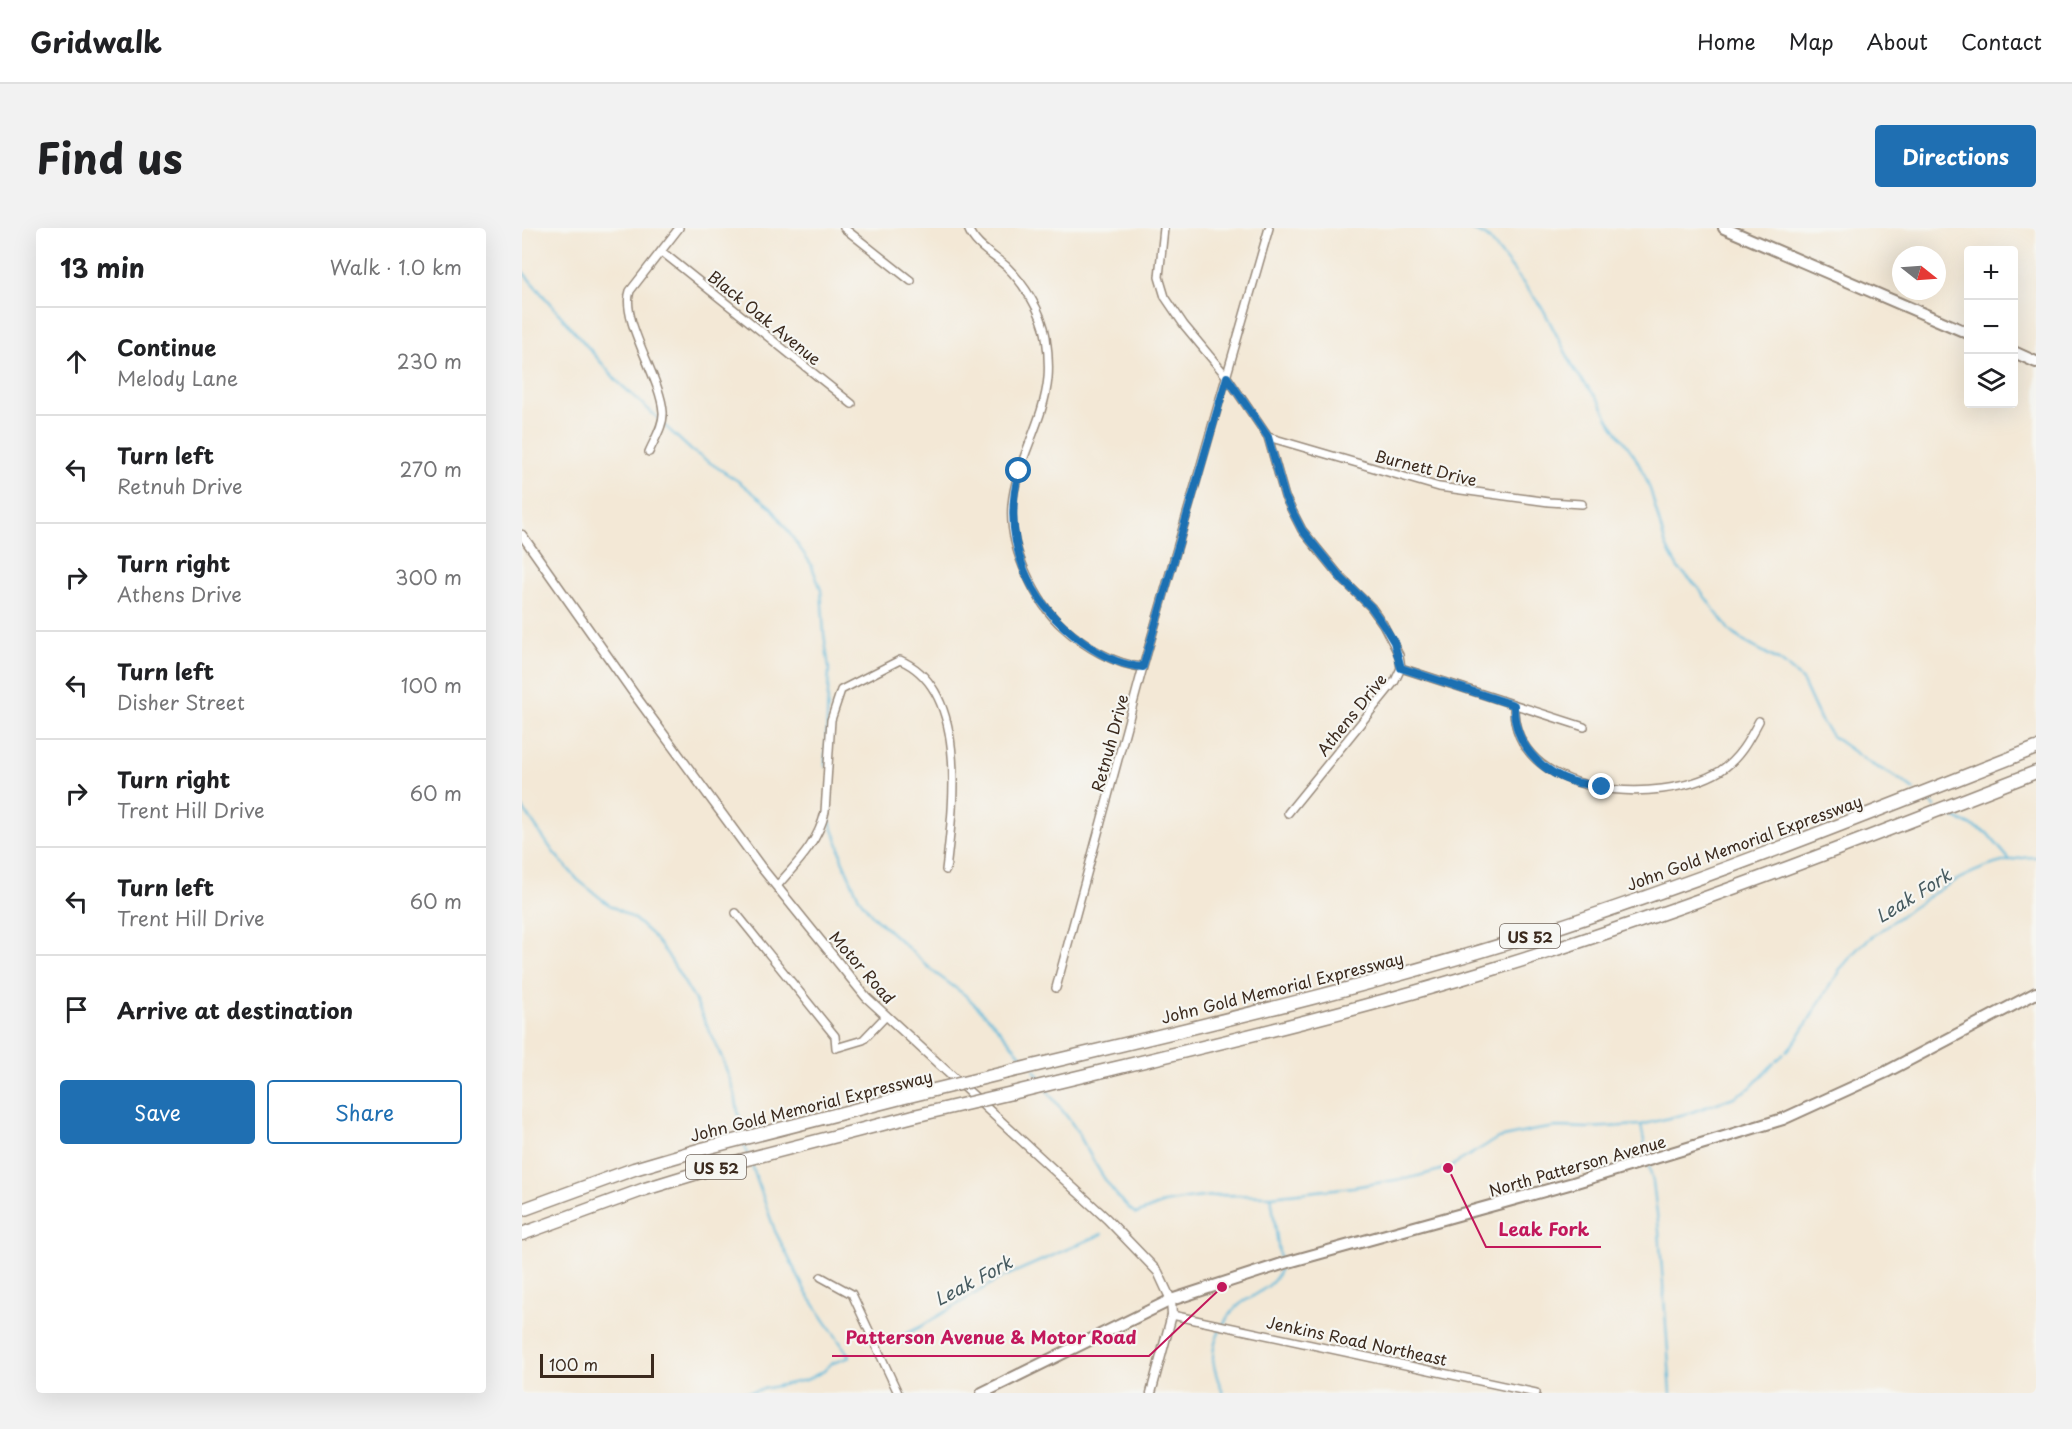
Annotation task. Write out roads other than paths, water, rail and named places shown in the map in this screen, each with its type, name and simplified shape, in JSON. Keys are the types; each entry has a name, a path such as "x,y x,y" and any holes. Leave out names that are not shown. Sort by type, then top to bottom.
{"highway":[{"name":"John Gold Memorial Expressway","path":"522,1210 634,1169 702,1149 901,1098 1225,1020 1375,981 1543,932 1772,851 2036,748"},
{"name":"US 52","path":"522,1233 645,1189 720,1166 914,1116 1347,1011 1500,967 1721,892 2036,772"}],"main road":[{"path":"1724,228 1964,331"},
{"path":"2018,354 2036,362"},
{"name":"North Patterson Avenue","path":"982,1393 1171,1300 1285,1263 1606,1174 1783,1119 1886,1072 2036,993"}],"street":[{"path":"649,452 663,414 658,390 635,330 628,298 630,291 679,228"},
{"path":"843,228 911,281"},
{"path":"968,228 975,241 1016,278 1033,303 1046,335 1048,379 1019,471 1012,505 1014,536 1024,570 1036,595 1048,612 1068,632 1106,656 1135,667 1143,667"},
{"name":"Athens Drive","path":"1164,228 1159,277 1162,290 1184,325 1227,377 1268,437 1285,497 1302,530 1342,579 1371,607 1394,642 1401,668 1395,681 1288,813"},
{"name":"Retnuh Drive","path":"1056,988 1143,667 1269,228"},
{"name":"Black Oak Avenue","path":"661,251 852,404"},
{"name":"Burnett Drive","path":"1268,437 1439,487 1548,502 1582,504"},
{"name":"Motor Road","path":"522,535 637,698 777,886 866,997 1129,1240 1158,1272 1171,1300 1172,1315 1151,1393"},
{"path":"777,886 810,848 822,824 825,812 831,720 841,690 900,660 913,666 925,678 936,696 951,736 953,806 946,870"},
{"path":"1401,668 1584,727"},
{"path":"1514,705 1513,720 1522,743 1539,762 1574,782 1623,791 1649,791 1675,787 1697,782 1721,770 1745,747 1759,721"},
{"path":"736,913 835,1036 836,1048 863,1040 886,1016"},
{"path":"821,1277 852,1294 898,1393"},
{"name":"Jenkins Road Northeast","path":"1172,1315 1536,1393"},
{"path":"1497,1393 1499,1385"}],"waterway":[{"path":"1466,228 1490,240 1543,309 1576,372 1600,402 1645,476 1666,546 1678,568 1697,586 1729,630 1794,672 1803,682 1821,721 1833,737 1914,790"},
{"path":"522,271 618,382 660,420"},
{"path":"664,425 692,451 738,481 772,508 811,564 821,590 829,668 825,767"},
{"path":"1923,797 1935,807"},
{"path":"522,807 554,853 578,880 608,904 633,918 651,934 667,954 696,1002 722,1058 735,1094 742,1135"},
{"path":"1945,813 1987,833 2009,859"},
{"path":"827,814 842,860 859,898 872,915 935,973 965,995 992,1021 1028,1063"},
{"name":"Leak Fork","path":"1787,1051 1801,1033 1839,970 1864,943 1923,900 1967,875 1989,866 2036,857"},
{"name":"Leak Fork","path":"1776,1061 1784,1054"},
{"name":"Leak Fork","path":"1047,1090 1073,1126 1110,1186 1126,1206 1136,1214 1164,1203 1194,1198 1224,1195 1271,1196 1353,1187 1414,1177 1448,1168 1498,1138 1536,1130 1557,1127 1641,1125 1689,1113 1734,1097 1750,1088 1774,1063"},
{"path":"1034,1070 1043,1082"},
{"path":"1641,1125 1647,1157"},
{"path":"744,1144 748,1155"},
{"path":"744,1393 806,1380 824,1371 830,1364 850,1357 807,1294 775,1231 751,1163"},
{"path":"1648,1163 1653,1182 1659,1230 1671,1393"},
{"path":"1271,1196 1280,1260"},
{"name":"Leak Fork","path":"892,1341 920,1327 999,1279 1102,1234"},
{"path":"1223,1393 1213,1362 1218,1334 1226,1319 1237,1307 1270,1284 1280,1269"}],"place":[{"name":"Leak Fork","path":"1448,1168"},
{"name":"Patterson Avenue & Motor Road","path":"1222,1287"}]}
